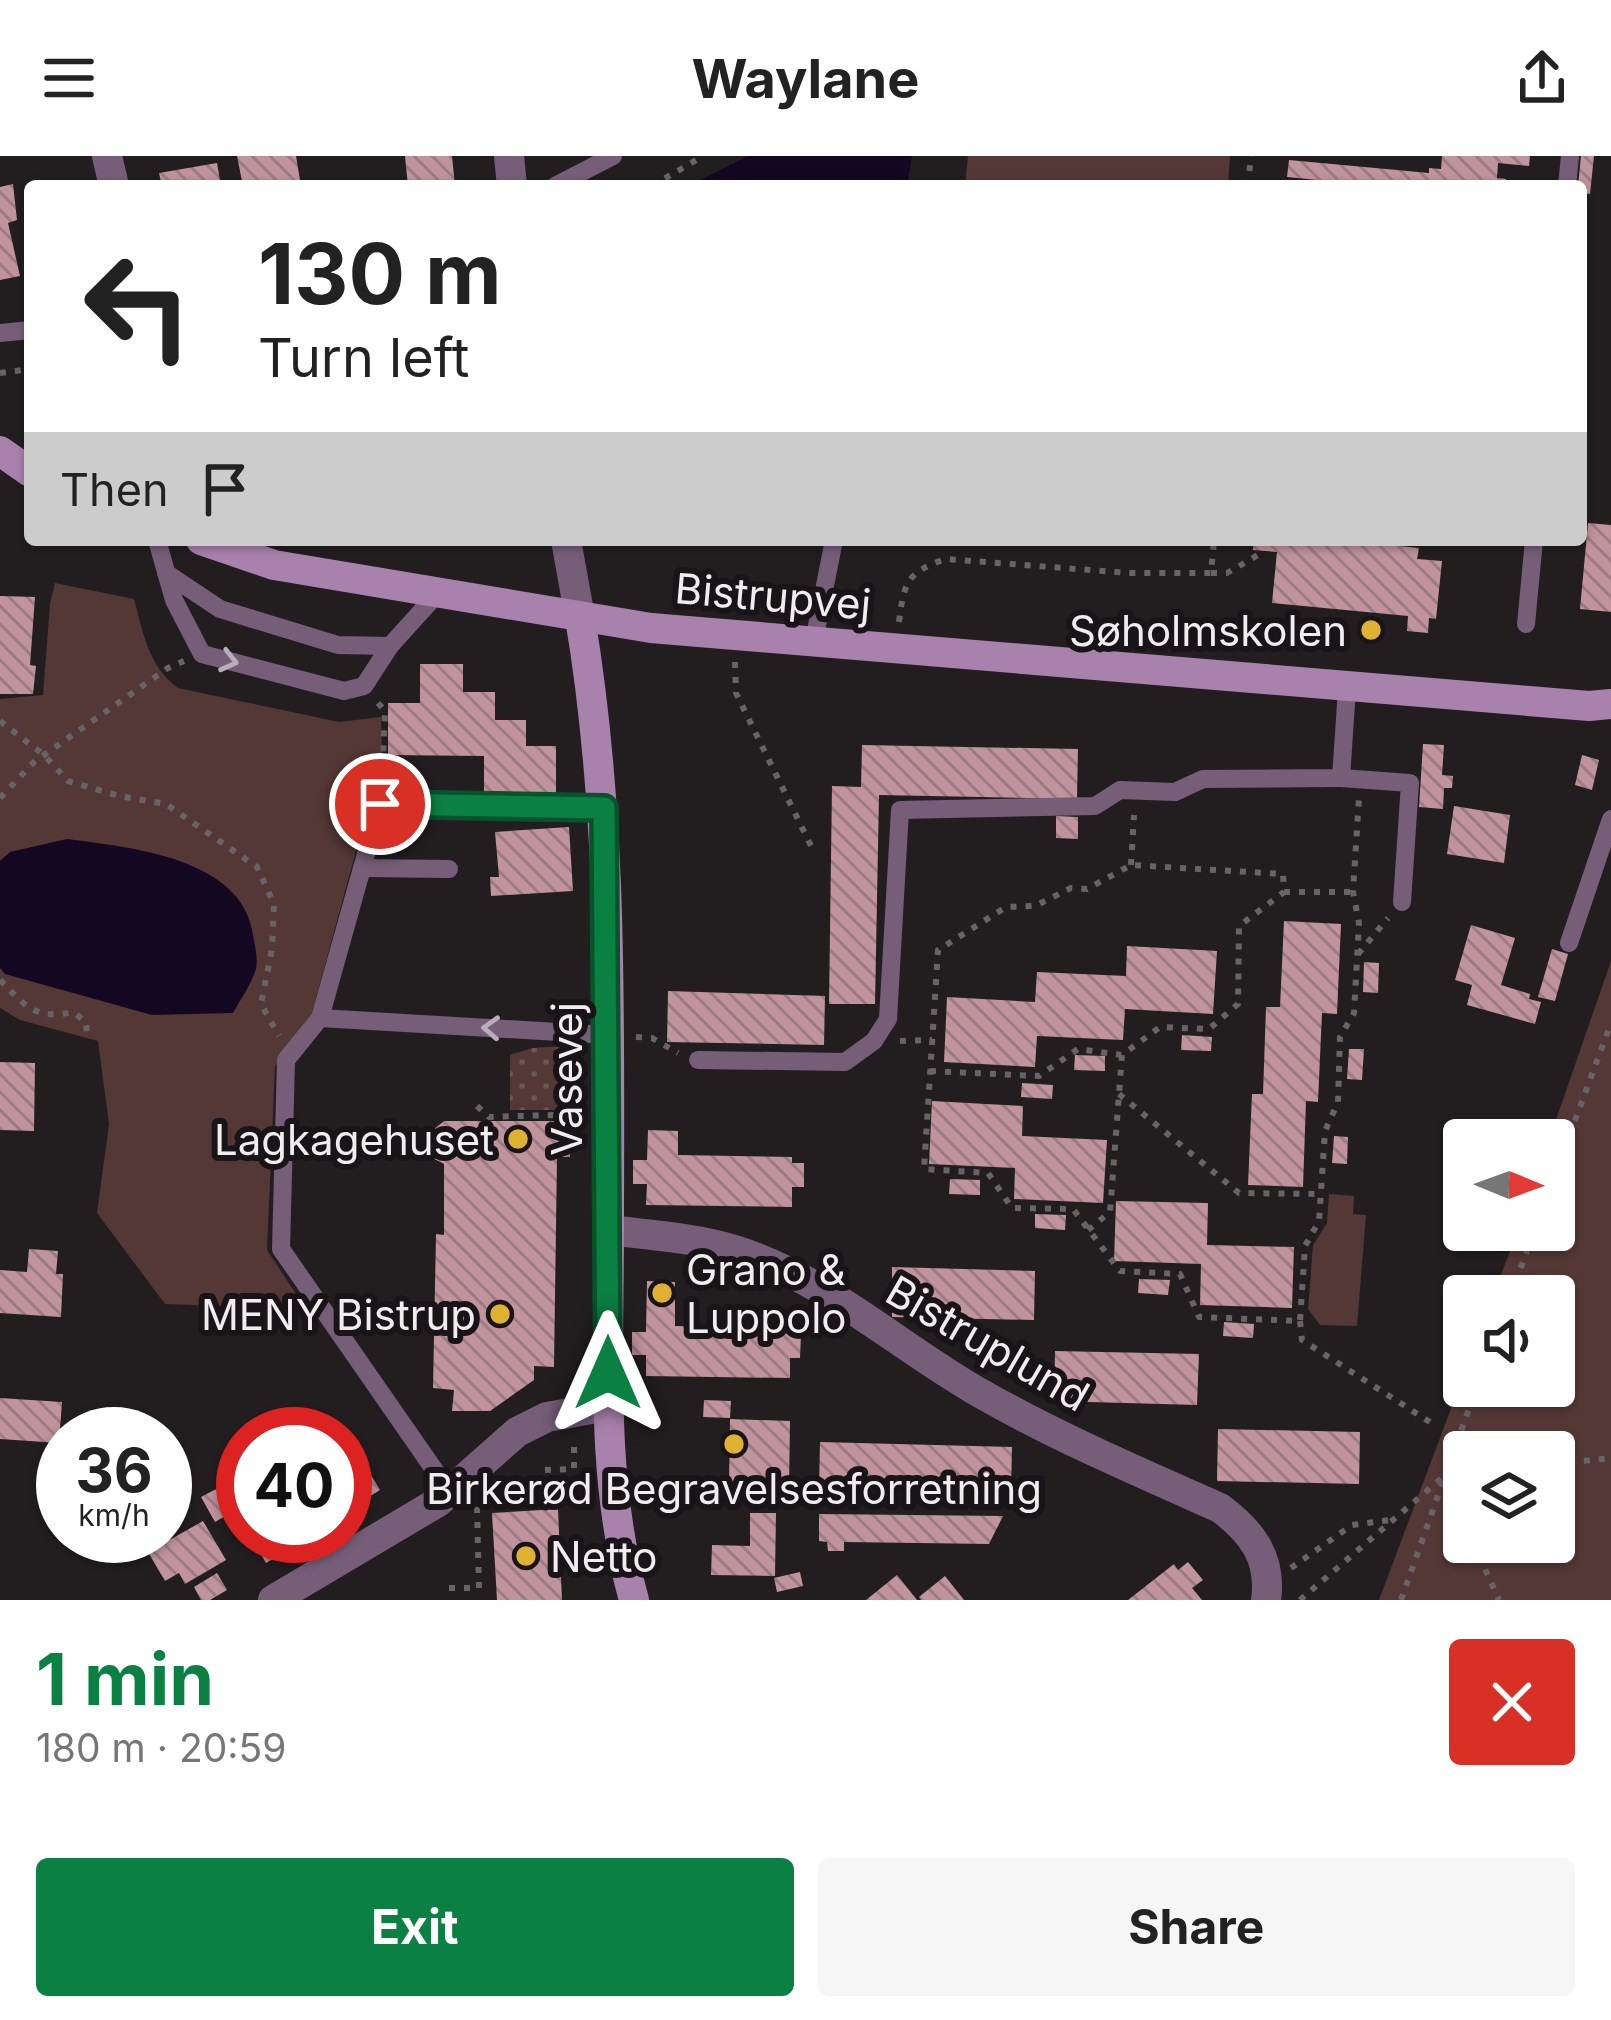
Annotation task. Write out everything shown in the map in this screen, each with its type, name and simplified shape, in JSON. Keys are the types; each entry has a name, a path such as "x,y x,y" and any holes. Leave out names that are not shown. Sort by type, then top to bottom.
{"main road":[{"name":"Bistrupvej","path":"219,546 274,565 580,618 1347,688 1611,704"},
{"name":"Vasevej","path":"580,618 604,808 608,1406 618,1542 634,1600"},
{"name":"Vasevej","path":"609,1600 618,1542"}],"street":[{"path":"567,546 580,618"},
{"name":"Bistruplund","path":"609,1230 701,1241 739,1251 800,1278 930,1364 1041,1427 1220,1508 1245,1527 1258,1546 1267,1592"},
{"path":"273,1600 449,1491 517,1432 547,1417 608,1406"}],"lane":[{"path":"567,180 613,156"},
{"path":"159,546 174,600 202,654 344,691 364,686 390,646 436,595"},
{"path":"814,641 833,546"},
{"path":"1526,624 1533,546"},
{"path":"166,573 220,609 338,645 390,646"},
{"path":"1341,778 1347,688"},
{"path":"698,1060 844,1062 874,1042 888,1019 900,810 1095,806 1120,790 1175,792 1203,779 1410,782 1402,902"},
{"path":"449,1491 281,1249 286,1060 320,1018 380,804 604,808"},
{"path":"1569,944 1611,819"},
{"path":"362,868 449,869"},
{"path":"320,1018 608,1035"}],"path":[{"path":"662,180 703,156"},
{"path":"1211,573 1213,546"},
{"path":"896,649 903,590 918,568 946,559 1129,573 1227,573 1265,551"},
{"path":"733,634 736,693 813,850"},
{"path":"0,798 44,755 168,668 202,654"},
{"path":"385,712 385,754"},
{"path":"0,721 44,755 68,781 166,804 257,867 274,904 272,949 261,1004 284,1052"},
{"path":"1341,778 1359,794 1353,892 1359,922 1354,1013 1340,1037 1337,1102 1324,1131 1319,1221 1304,1246 1302,1340 1433,1424"},
{"path":"1131,866 1135,790"},
{"path":"1284,892 1283,874 1131,866 1087,890 1071,888 1035,907 1006,907 938,950 924,1169 988,1173 1012,1208 1073,1209 1120,1271 1180,1274 1199,1317 1300,1321"},
{"path":"930,1071 1039,1076 1078,1049 1121,1055 1160,1027 1209,1029 1238,1004 1239,926 1284,892 1353,892"},
{"path":"1358,954 1402,902"},
{"path":"0,980 26,1007 51,1016 73,1012 86,1022 86,1036"},
{"path":"1575,1120 1611,1023"},
{"path":"658,1029 652,1038 667,1049"},
{"path":"1088,1230 1110,1212 1121,1055"},
{"path":"1119,1094 1239,1193 1320,1194"},
{"path":"477,1106 489,1117 608,1113"},
{"path":"449,1588 479,1588 477,1501 542,1499 542,1470 574,1469 573,1412"},
{"path":"1575,1462 1611,1458"},
{"path":"1300,1600 1443,1477"},
{"path":"1401,1600 1443,1477"},
{"path":"1267,1592 1352,1526 1394,1520"},
{"path":"1482,1563 1498,1600"}],"shaded area":[{"path":"748,156 912,156 908,180 701,180"},
{"path":"968,156 1230,156 1228,180 966,180"},
{"path":"55,583 134,599 153,659 178,688 339,722 381,717 382,755 312,1013 275,1066 267,1250 306,1309 165,1304 97,1213 109,1124 98,1041 20,1020 0,1008 0,699 43,695"},
{"path":"67,839 150,852 206,872 228,888 245,909 257,959 253,977 233,1013 152,1015 5,974 0,968 0,861 10,852"},
{"path":"1611,961 1611,1600 1379,1600 1452,1407 1575,1407 1575,1275 1501,1275 1510,1251 1575,1251 1575,1119 1556,1119"},
{"path":"576,1045 576,1110 510,1110 510,1055"},
{"path":"1329,1194 1354,1196 1353,1214 1366,1215 1357,1326 1320,1325 1308,1309 1313,1245 1327,1223"}],"building":[{"path":"237,156 296,156 300,180 242,180"},
{"path":"405,156 452,156 454,180 407,180"},
{"path":"1442,156 1530,156 1529,166 1498,163 1497,178 1506,180 1287,177 1289,160 1429,173 1429,168 1441,169"},
{"path":"1581,156 1594,156 1590,194 1587,180 1579,180"},
{"path":"217,163 220,180 161,180 159,173"},
{"path":"13,184 17,220 8,223 20,276 0,280 0,187"},
{"path":"1588,523 1611,525 1611,612 1580,609"},
{"path":"1253,546 1419,548 1417,559 1442,561 1436,619 1429,618 1428,633 1407,631 1408,616 1272,603 1277,552 1253,550"},
{"path":"0,596 35,597 33,694 0,694"},
{"path":"420,664 463,664 463,692 495,692 495,720 526,720 526,746 556,746 556,800 484,800 484,756 388,755 388,703 420,703"},
{"path":"1423,744 1444,745 1442,775 1453,776 1452,788 1444,788 1443,809 1419,807"},
{"path":"862,745 1078,749 1077,799 879,795 875,1004 829,1004 832,786 861,787"},
{"path":"1582,755 1599,760 1592,790 1575,785"},
{"path":"1454,806 1510,815 1504,863 1447,854"},
{"path":"1056,816 1078,817 1078,839 1056,838"},
{"path":"569,827 573,891 491,896 490,877 499,877 495,832"},
{"path":"1284,921 1341,924 1337,1014 1322,1013 1318,1102 1306,1101 1303,1187 1248,1185 1252,1094 1263,1094 1266,1007 1280,1007"},
{"path":"1471,925 1515,938 1501,985 1541,1002 1535,1024 1467,1005 1472,985 1455,980"},
{"path":"1127,946 1217,951 1213,1014 1125,1009 1123,1040 1037,1036 1035,1067 944,1062 947,997 1035,1002 1037,972 1126,976"},
{"path":"1552,949 1568,954 1555,1001 1538,997"},
{"path":"1364,962 1379,963 1378,993 1363,992"},
{"path":"668,991 825,996 824,1045 667,1042"},
{"path":"1182,1035 1212,1037 1211,1051 1181,1050"},
{"path":"1349,1049 1364,1049 1362,1080 1347,1079"},
{"path":"1075,1055 1105,1056 1105,1071 1074,1070"},
{"path":"0,1062 35,1063 34,1131 0,1130"},
{"path":"1022,1083 1053,1085 1052,1099 1021,1097"},
{"path":"932,1101 1023,1106 1022,1136 1107,1140 1103,1203 1014,1199 1015,1168 929,1164"},
{"path":"444,1121 557,1121 557,1131 570,1131 570,1157 557,1157 554,1367 534,1366 534,1380 490,1411 452,1411 454,1390 433,1388 436,1234 444,1235 444,1164 427,1155 427,1135"},
{"path":"648,1130 678,1131 678,1155 792,1157 792,1163 804,1163 804,1187 792,1187 792,1207 646,1205 647,1184 633,1184 633,1160 647,1160"},
{"path":"1334,1136 1348,1137 1347,1164 1332,1163"},
{"path":"950,1179 980,1180 980,1195 949,1194"},
{"path":"1116,1201 1208,1203 1207,1245 1294,1247 1292,1308 1200,1305 1201,1264 1114,1261"},
{"path":"1035,1214 1066,1215 1065,1230 1035,1228"},
{"path":"29,1249 58,1251 56,1274 63,1274 61,1317 0,1313 0,1270 27,1272"},
{"path":"892,1267 1035,1271 1034,1320 892,1317"},
{"path":"1139,1279 1170,1280 1168,1295 1138,1293"},
{"path":"647,1281 675,1282 675,1326 790,1328 790,1334 801,1335 800,1358 790,1358 790,1378 646,1376 646,1355 632,1355 632,1332 646,1332"},
{"path":"1224,1322 1254,1324 1253,1338 1223,1336"},
{"path":"1055,1351 1199,1354 1197,1405 1054,1401"},
{"path":"0,1398 62,1402 62,1407 36,1407 36,1441 0,1439"},
{"path":"704,1400 731,1401 730,1418 703,1417"},
{"path":"730,1419 790,1421 789,1488 729,1487"},
{"path":"1218,1429 1360,1432 1359,1484 1217,1481"},
{"path":"820,1442 1012,1447 1011,1493 819,1488"},
{"path":"216,1489 216,1521 215,1522 201,1497"},
{"path":"558,1509 562,1600 497,1600 492,1513"},
{"path":"750,1513 776,1513 775,1576 711,1575 712,1545 750,1546"},
{"path":"819,1514 1003,1516 989,1544 844,1542 844,1551 828,1551 827,1542 819,1541"},
{"path":"203,1521 216,1543 216,1563 221,1563 185,1584 179,1573 165,1581 154,1563 192,1563 192,1527"},
{"path":"1188,1562 1203,1580 1192,1588 1202,1600 1128,1600 1174,1564 1178,1570"},
{"path":"800,1572 803,1586 777,1592 774,1578"},
{"path":"217,1573 227,1590 201,1600 194,1587"},
{"path":"897,1575 917,1600 866,1600"},
{"path":"945,1576 964,1600 921,1600 919,1597"}],"place":[{"name":"Søholmskolen","path":"1371,630"},
{"name":"Lagkagehuset","path":"518,1139"},
{"name":"Grano & Luppolo","path":"662,1293"},
{"name":"MENY Bistrup","path":"500,1314"},
{"name":"Birkerød Begravelsesforretning","path":"734,1444"},
{"name":"Netto","path":"526,1556"}],"route":[{"path":"380,804 604,808 608,1373"}]}
